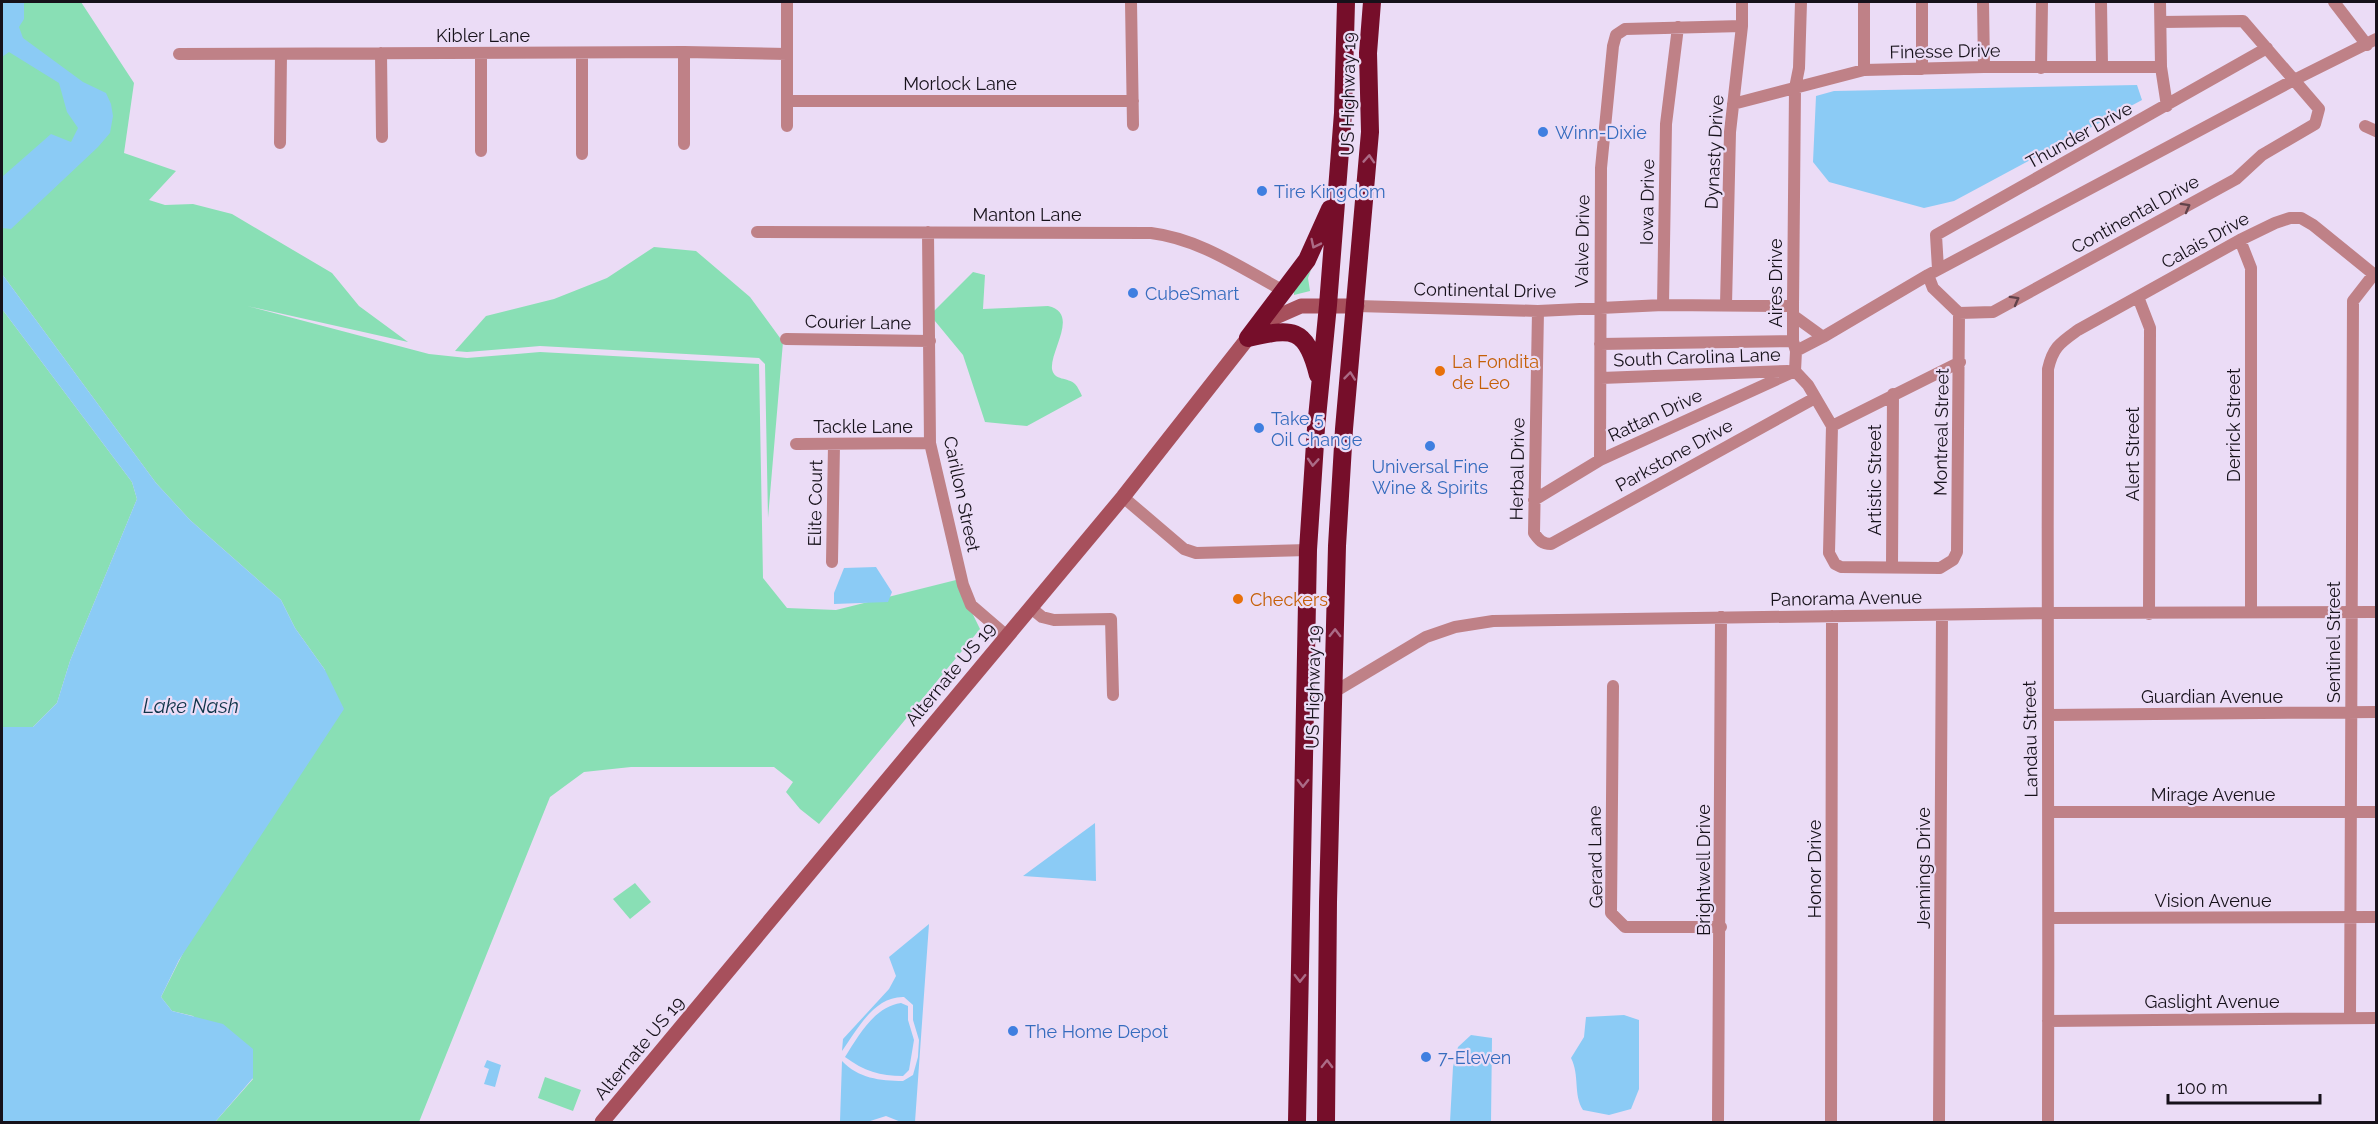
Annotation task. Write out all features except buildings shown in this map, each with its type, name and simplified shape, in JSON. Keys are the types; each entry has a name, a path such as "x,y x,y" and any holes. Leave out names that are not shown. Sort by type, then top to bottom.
{"highway":[{"name":"US Highway 19","path":"1297,1122 1308,550 1320,383 1338,190 1346,2"},
{"path":"1363,2 1368,52"},
{"name":"US Highway 19","path":"1326,1122 1328,902 1339,493 1357,306 1370,132 1368,52 1372,2"},
{"path":"1248,338 1306,260 1338,190"},
{"path":"1248,338 1279,331 1294,333 1301,337 1312,354 1320,383"},
{"path":"1311,512 1317,568 1316,673 1324,689 1334,692"},
{"path":"1304,730 1314,731 1321,742 1321,805 1331,834"}],"main road":[{"name":"Alternate US 19","path":"602,1122 1123,497 1248,338 1276,316 1301,306 1357,306"}],"street":[{"path":"787,2 787,126"},
{"path":"1131,2 1133,125"},
{"name":"Dynasty Drive","path":"1726,305 1730,132 1742,26 1742,2"},
{"name":"Aires Drive","path":"1795,371 1793,311 1795,88 1799,68 1801,2"},
{"path":"1864,2 1864,70"},
{"path":"1922,2 1922,69"},
{"path":"1983,2 1984,67"},
{"path":"2041,68 2042,2"},
{"path":"2101,2 2102,66"},
{"path":"2160,2 2161,67 2167,106"},
{"path":"1600,344 1795,346 1823,337 1933,272 2292,81 2372,42 2334,2"},
{"path":"2161,22 2243,21 2292,81"},
{"path":"1678,27 1742,26"},
{"name":"Valve Drive","path":"1600,460 1601,168 1612,46 1616,35 1625,29 1678,27"},
{"name":"Iowa Drive","path":"1663,305 1666,124 1678,27"},
{"name":"Thunder Drive","path":"1933,272 1936,235 2267,48"},
{"path":"684,52 684,144"},
{"name":"Kibler Lane","path":"179,54 684,52 788,54"},
{"path":"381,53 382,137"},
{"path":"582,53 582,154"},
{"path":"280,143 281,54"},
{"path":"481,54 481,150"},
{"name":"Finesse Drive","path":"1734,104 1864,70 2161,67"},
{"name":"Continental Drive","path":"1959,313 1993,312 2236,179 2262,155 2315,124 2319,109 2292,81"},
{"name":"Morlock Lane","path":"788,101 1133,101"},
{"name":"Calais Drive","path":"2051,355 2057,345 2078,330 2240,240 2290,218 2301,218 2313,225 2375,275"},
{"name":"Manton Lane","path":"757,232 1170,235 1197,243 1284,291"},
{"name":"Carillon Street","path":"928,232 930,443 963,585 971,605 1007,636"},
{"name":"Derrick Street","path":"2240,240 2251,268 2251,612"},
{"path":"1933,272 1933,288 1959,313"},
{"name":"Sentinel Street","path":"2350,1018 2353,301 2375,275"},
{"name":"Alert Street","path":"2138,297 2150,328 2149,614"},
{"name":"Continental Drive","path":"1357,306 1538,311 1663,305 1726,305 1793,311"},
{"name":"Herbal Drive","path":"1538,311 1534,533 1541,542 1551,544"},
{"path":"1793,311 1823,337"},
{"name":"Montreal Street","path":"1892,566 1940,568 1953,560 1957,552 1959,313"},
{"name":"Courier Lane","path":"786,339 930,341"},
{"name":"Landau Street","path":"2048,1122 2047,613 2048,369 2051,355"},
{"path":"1832,426 1960,362"},
{"path":"1795,371 1808,385 1832,426 1828,553 1835,564 1841,567 1892,566"},
{"name":"Rattan Drive","path":"1534,500 1600,460 1795,371"},
{"name":"South Carolina Lane","path":"1601,378 1795,371"},
{"name":"Artistic Street","path":"1892,566 1893,394"},
{"name":"Parkstone Drive","path":"1551,544 1815,398"},
{"name":"Tackle Lane","path":"795,444 930,443"},
{"name":"Elite Court","path":"832,562 834,445"},
{"path":"1123,497 1184,549 1196,553 1308,550"},
{"path":"1031,608 1042,617 1054,620 1111,619 1113,695"},
{"name":"Panorama Avenue","path":"1334,692 1426,637 1464,625 1493,621 2047,613 2376,612"},
{"name":"Jennings Drive","path":"1939,1122 1942,615"},
{"name":"Honor Drive","path":"1831,1122 1832,616"},
{"name":"Brightwell Drive","path":"1718,1122 1721,617"},
{"name":"Gerard Lane","path":"1613,686 1611,913 1625,927 1720,927"},
{"name":"Guardian Avenue","path":"2048,715 2376,712"},
{"name":"Mirage Avenue","path":"2049,812 2376,812"},
{"name":"Vision Avenue","path":"2049,918 2376,917"},
{"name":"Gaslight Avenue","path":"2048,1021 2376,1018"}],"green space":[{"path":"2,2 81,2 134,83 124,153 176,171 149,200 165,205 193,204 232,214 332,273 359,306 408,342 247,306 429,354 467,358 540,352 759,364 763,578 787,608 836,610 956,580 980,629 819,824 800,809 786,792 793,782 774,767 631,767 584,772 550,797 419,1122 215,1122 253,1079 193,1016 172,1011 161,997 325,670 295,628 281,600 190,520 156,483 2,274"},
{"path":"654,247 696,251 750,297 783,342 768,518 765,364 759,358 540,346 455,351 486,316 554,299 607,278"},
{"path":"1311,270 1308,278 1310,291 1294,295 1294,291"},
{"path":"973,272 985,275 983,309 1048,306 1057,310 1062,316 1063,324 1053,361 1053,373 1075,384 1082,396 1027,426 985,422 963,355 930,315"},
{"path":"2,309 132,482 137,499 70,661 57,703 33,727 2,727"},
{"path":"635,883 651,902 630,919 613,899"},
{"path":"545,1077 581,1090 573,1111 538,1098"}],"water":[{"path":"2,2 24,2 24,19 19,27 23,38 83,82 106,93 113,116 110,133 98,147 11,229 2,228 2,177 51,134 71,142 78,128 67,112 59,83 9,52 2,57"},
{"path":"2137,85 2142,100 1954,201 1924,208 1829,182 1813,162 1816,96 1834,91"},
{"name":"Lake Nash","path":"2,274 156,483 190,520 281,600 295,628 325,670 344,709 179,960 161,997 172,1011 223,1024 253,1049 253,1078 215,1122 2,1122 2,727 33,727 57,703 70,661 137,499 132,482 2,309"},
{"path":"876,567 892,592 888,602 834,604 834,593 844,568"},
{"path":"1095,823 1096,881 1023,876"},
{"path":"929,924 915,1122 901,1122 886,1116 867,1122 840,1121 842,1061 862,1075 878,1079 903,1081 913,1075 918,1057 919,1040 913,1020 913,1005 904,997 893,998 875,1008 860,1024 842,1051 843,1039 889,989 896,976 889,957"},
{"path":"901,1003 908,1006 908,1020 914,1040 909,1070 903,1076 872,1072 845,1057 875,1016"},
{"path":"1624,1015 1639,1020 1639,1089 1631,1109 1609,1115 1583,1110 1578,1098 1571,1058 1584,1037 1586,1017"},
{"path":"1471,1035 1492,1038 1491,1122 1450,1122 1453,1067 1458,1047"},
{"path":"487,1060 501,1065 495,1087 484,1084 489,1069 484,1067"}],"place":[{"name":"Winn-Dixie","path":"1543,132"},
{"name":"Tire Kingdom","path":"1262,191"},
{"name":"CubeSmart","path":"1133,293"},
{"name":"La Fondita de Leo","path":"1440,371"},
{"name":"Take 5 Oil Change","path":"1259,428"},
{"name":"Universal Fine Wine & Spirits","path":"1430,446"},
{"name":"Checkers","path":"1238,599"},
{"name":"The Home Depot","path":"1013,1031"},
{"name":"7-Eleven","path":"1426,1057"}]}
